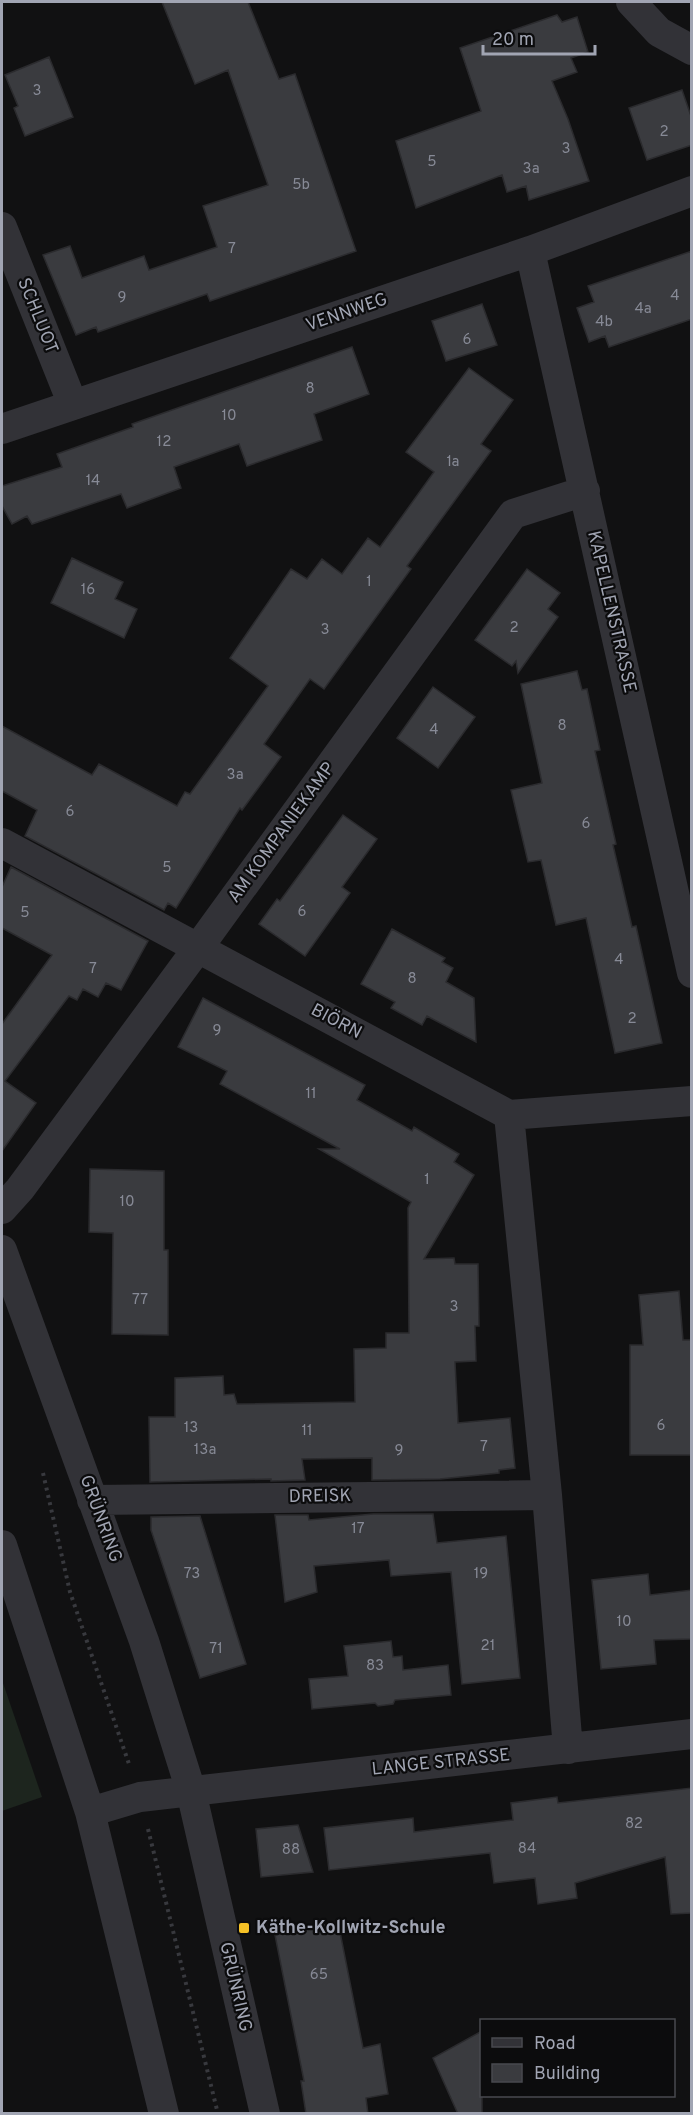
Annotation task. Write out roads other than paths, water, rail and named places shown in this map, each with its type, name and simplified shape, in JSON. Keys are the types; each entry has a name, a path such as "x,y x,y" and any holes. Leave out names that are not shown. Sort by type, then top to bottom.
{"street":[{"path":"631,2 659,32 692,50"},
{"name":"VENNWEG","path":"2,429 530,251 692,191"},
{"name":"SCHLUOT","path":"2,226 73,405"},
{"name":"KAPELLENSTRASSE","path":"530,251 692,973"},
{"name":"AM KOMPANIEKAMP","path":"2,1209 20,1189 198,948 513,514 585,491"},
{"name":"BIÖRN","path":"2,843 509,1115"},
{"path":"568,1749 547,1495 509,1115 692,1101"},
{"name":"GRÜNRING","path":"2,1250 144,1641 191,1791 265,2114"},
{"name":"DREISK","path":"92,1500 547,1495"},
{"path":"2,1545 90,1812 164,2114"},
{"name":"LANGE STRASSE","path":"191,1791 692,1734"},
{"path":"90,1812 140,1797 191,1791"}],"place":[{"name":"Käthe-Kollwitz-Schule","path":"244,1928"}]}
